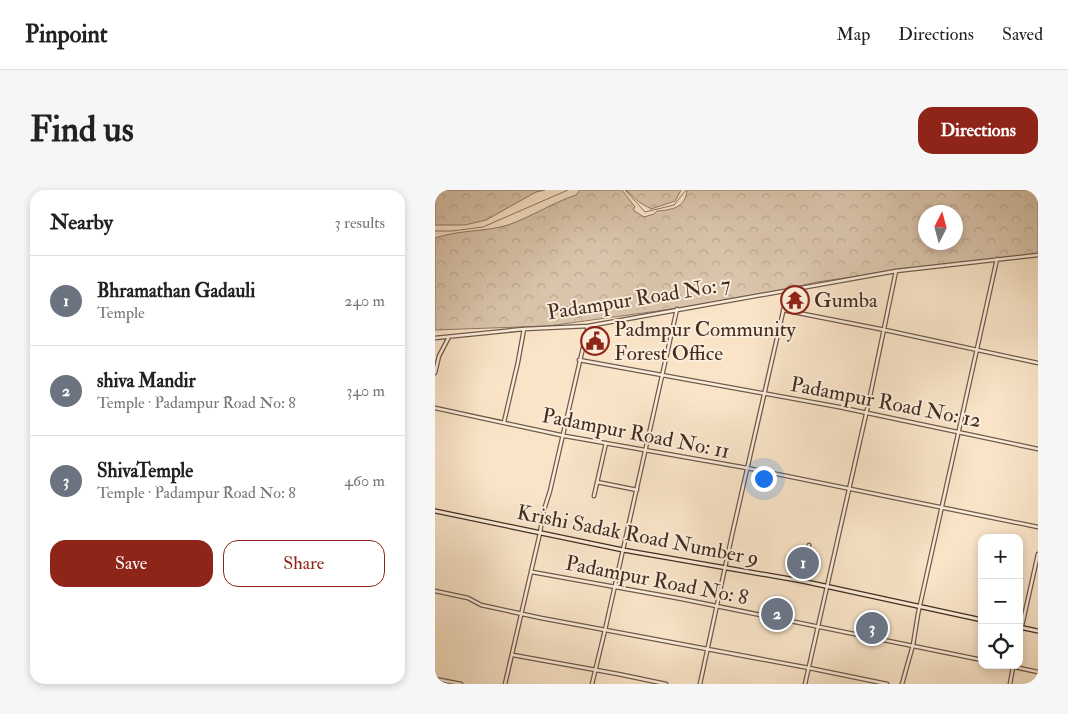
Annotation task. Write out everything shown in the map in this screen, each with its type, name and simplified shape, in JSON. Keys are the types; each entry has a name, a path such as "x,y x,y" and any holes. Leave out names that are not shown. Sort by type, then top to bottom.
{"street":[{"name":"Padampur Road No: 7","path":"435,338 524,329 588,326 896,271 1038,255"},
{"path":"902,684 913,646 997,259"},
{"path":"805,684 885,330 896,271"},
{"path":"700,684 788,290"},
{"path":"592,684 677,309"},
{"path":"783,310 1038,363"},
{"path":"505,684 532,572 543,513 550,491 588,326"},
{"path":"505,422 519,362 524,329"},
{"path":"435,373 439,356 449,337"},
{"name":"Padampur Road No: 12","path":"579,360 866,412 1038,449"},
{"name":"Padampur Road No: 11","path":"435,408 562,435 747,468 1038,527"},
{"path":"594,496 605,443"},
{"path":"597,482 637,490"},
{"name":"Krishi Sadak Road Number 9","path":"435,512 623,550 802,581 978,619"},
{"path":"802,581 809,546"},
{"path":"1022,624 1038,554"},
{"name":"Padampur Road No: 8","path":"532,572 819,626 978,659"},
{"path":"435,591 468,598 481,605 521,614 887,684"},
{"path":"1023,628 1038,631"},
{"path":"513,655 666,684"},
{"path":"1023,668 1038,672"},
{"path":"1010,684 1012,669"},
{"path":"435,679 461,684"}],"green space":[{"path":"435,190 545,190 536,192 486,220 465,225 435,225"},
{"path":"580,190 622,190 635,207 633,210 644,217 657,211 677,207 684,201 687,190 1038,190 1038,254 817,282 738,300 548,326 435,330 435,238 508,225 576,195"},
{"path":"626,190 681,190 675,201 651,209 639,202"}],"waterway":[{"path":"435,231 483,227 568,190"},
{"path":"625,190 645,212 674,205 686,190"}],"place":[{"name":"Gumba","path":"795,300"},
{"name":"Padmpur Community Forest Office","path":"595,341"},
{"name":"Bhramathan Gadauli","path":"803,563"},
{"name":"shiva Mandir","path":"777,614"},
{"name":"ShivaTemple","path":"872,628"}]}
